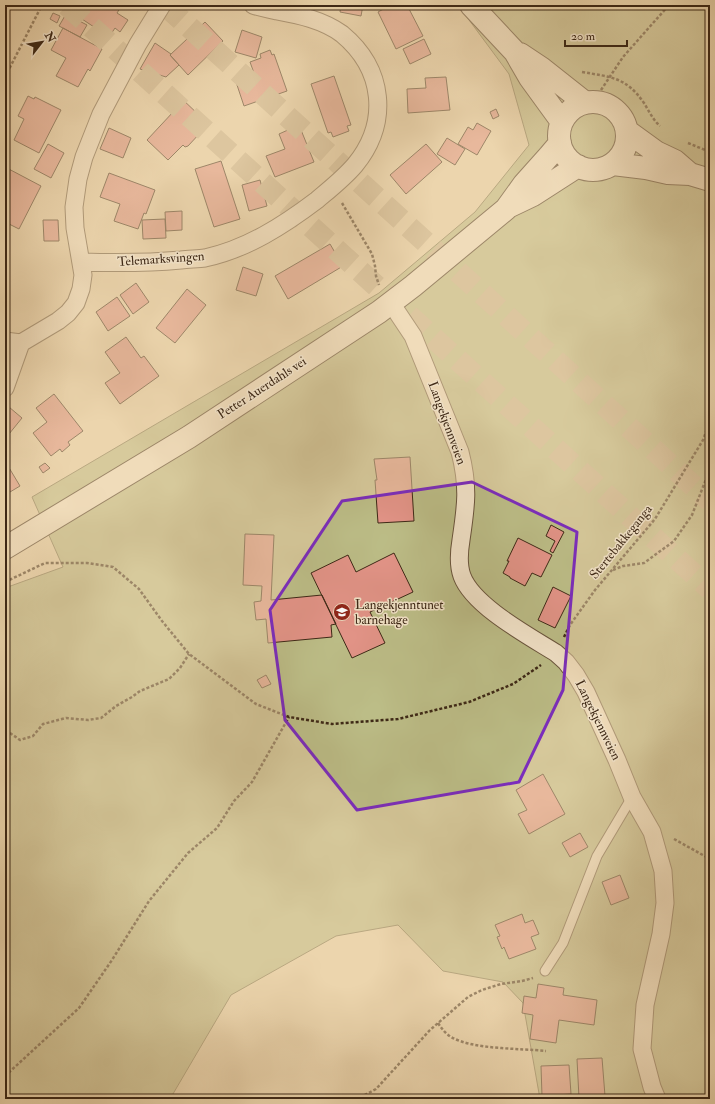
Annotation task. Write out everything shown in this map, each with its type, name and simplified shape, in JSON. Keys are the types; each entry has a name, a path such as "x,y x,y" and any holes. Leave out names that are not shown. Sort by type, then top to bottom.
{"street":[{"path":"5,388 13,342 58,321 68,313 76,303 81,290 83,275 75,228 74,207 78,179 84,156 101,114 162,5"},
{"name":"Telemarksvingen","path":"82,262 151,263 205,258 226,252 266,235 298,214 330,189 355,166 364,152 377,123 377,87 363,57 351,43 340,33 330,27 309,18 254,5"},
{"path":"471,5 515,52 530,78 562,122"},
{"path":"515,52 590,102"},
{"path":"590,102 607,104 616,111 624,120 627,131 626,144 621,155 613,164 602,169 589,170 578,166 563,152 560,143 559,132 567,113 575,106 590,102"},
{"path":"627,131 656,152 675,161 700,177"},
{"name":"Petter Auerdahls vei","path":"506,209 524,184 560,143"},
{"path":"613,164 700,177"},
{"name":"Petter Auerdahls vei","path":"5,548 190,436 506,209 533,195 578,166"},
{"name":"Langekjennveien","path":"386,295 413,336 460,452 466,487 466,503 460,556 460,568 463,578 469,589 482,604 556,653 566,662 576,675 586,692 632,797 652,832 663,871 665,903 661,934 645,1005 642,1048 652,1087 657,1099"}],"lane":[{"path":"545,971 563,942 597,856 632,797"}],"path":[{"path":"5,77 42,5"},
{"path":"590,102 622,57 669,5"},
{"path":"580,72 620,80 634,90 664,130"},
{"path":"685,142 710,152"},
{"path":"330,189 347,209 372,254 376,276 386,295"},
{"name":"Stertebakkeganga","path":"556,653 574,620 595,590 655,519 703,440 710,422"},
{"path":"612,571 623,566 644,563 674,541 692,515 710,469"},
{"path":"5,582 46,563 87,563 113,567 139,589 162,621 189,654 256,704 289,717 332,724 398,719 468,702 513,684 543,664 556,653"},
{"path":"5,734 10,733 20,740 33,736 43,724 66,718 88,720 101,718 116,706 140,691 169,679 180,668 189,654"},
{"path":"5,1076 79,1008 150,901 188,852 218,828 234,801 252,782 289,717"},
{"path":"652,832 671,837 710,859"},
{"path":"340,1099 363,1096 376,1089 430,1030 468,997 482,990 501,984 532,978 545,971"},
{"path":"438,1023 447,1034 462,1041 485,1046 546,1050"}],"highlighted area":[{"path":"472,482 577,532 563,690 519,782 357,810 285,720 270,610 342,501"}],"green space":[{"path":"458,5 710,5 710,1099 540,1099 523,1003 503,982 443,971 398,925 336,936 231,995 170,1099 5,1099 5,588 63,567 32,497 379,293 475,212 529,145 509,74"}],"building":[{"path":"89,5 122,5 117,13 128,20 120,32 115,28 109,37 82,19 89,9 87,8"},
{"path":"341,5 363,5 361,16 340,12"},
{"path":"391,5 407,5 423,36 396,49 378,12"},
{"path":"53,13 60,16 57,23 50,19"},
{"path":"66,14 87,25 80,37 59,26"},
{"path":"205,22 223,41 188,75 170,55"},
{"path":"63,28 102,49 90,71 88,69 78,87 56,76 66,58 51,50"},
{"path":"242,30 262,37 256,58 235,52"},
{"path":"424,39 431,54 410,64 403,49"},
{"path":"155,43 171,54 170,55 179,65 166,77 140,69"},
{"path":"270,50 272,55 274,54 287,91 244,106 235,79 254,73 250,62 261,58 260,54"},
{"path":"334,76 351,125 347,126 349,131 333,137 331,132 328,133 311,84"},
{"path":"446,77 450,110 408,113 407,89 426,88 425,78"},
{"path":"28,96 34,99 35,97 61,110 39,153 14,140 24,119 18,116"},
{"path":"180,97 201,117 194,125 201,132 188,146 185,147 183,145 168,160 147,140 174,111 170,107"},
{"path":"496,109 499,116 493,119 490,112"},
{"path":"477,123 491,131 477,155 458,144 468,127 473,130"},
{"path":"299,125 314,162 275,177 266,156 285,149 279,134"},
{"path":"109,128 131,138 123,158 100,149"},
{"path":"447,138 465,149 455,165 437,154"},
{"path":"48,144 64,153 51,178 34,169"},
{"path":"426,144 442,162 406,194 390,175"},
{"path":"221,161 240,219 214,227 195,169"},
{"path":"5,167 41,186 19,229 5,222"},
{"path":"109,173 155,190 146,214 144,213 138,229 114,221 120,204 100,197"},
{"path":"260,180 267,206 249,211 242,185"},
{"path":"182,211 182,230 166,231 165,212"},
{"path":"165,219 166,238 143,239 142,220"},
{"path":"43,220 58,220 59,241 44,241"},
{"path":"330,244 343,266 288,299 275,276"},
{"path":"243,267 263,274 256,296 236,290"},
{"path":"136,283 149,302 133,314 120,295"},
{"path":"187,289 206,305 175,343 156,328"},
{"path":"117,297 130,316 108,331 96,312"},
{"path":"126,337 141,358 144,356 159,376 120,404 105,383 120,373 105,352"},
{"path":"54,394 83,431 68,442 70,445 62,452 60,449 51,456 33,433 47,422 36,408"},
{"path":"9,407 22,418 9,434 5,430 5,412"},
{"path":"410,457 414,521 378,523 375,480 377,480 374,459"},
{"path":"5,461 20,486 5,495"},
{"path":"45,463 50,468 43,473 39,467"},
{"path":"551,525 564,532 553,553 550,551 555,541 546,536"},
{"path":"245,534 274,535 271,600 322,595 336,624 331,625 332,637 268,643 266,619 256,620 254,602 261,601 262,586 243,585"},
{"path":"518,538 552,555 541,577 532,573 525,586 503,573"},
{"path":"394,553 413,592 370,612 385,643 352,658 311,573 348,555 356,572"},
{"path":"553,587 571,596 555,628 538,620"},
{"path":"266,675 271,684 262,688 257,680"},
{"path":"543,774 565,814 529,834 518,814 527,810 516,790"},
{"path":"580,833 588,847 570,857 562,843"},
{"path":"620,875 629,898 611,905 602,882"},
{"path":"522,914 525,923 533,920 539,934 531,937 536,949 509,959 504,947 502,949 497,937 500,936 495,925"},
{"path":"538,984 564,988 563,995 597,1000 594,1025 559,1020 556,1043 530,1039 533,1015 522,1013 524,996 536,998"},
{"path":"602,1058 605,1096 579,1098 577,1059"},
{"path":"569,1065 571,1094 542,1096 541,1066"}],"tunnel":[{"path":"67,5 710,589"},
{"path":"165,5 710,501"}],"place":[{"name":"Langekjenntunet barnehage","path":"342,612"}]}
